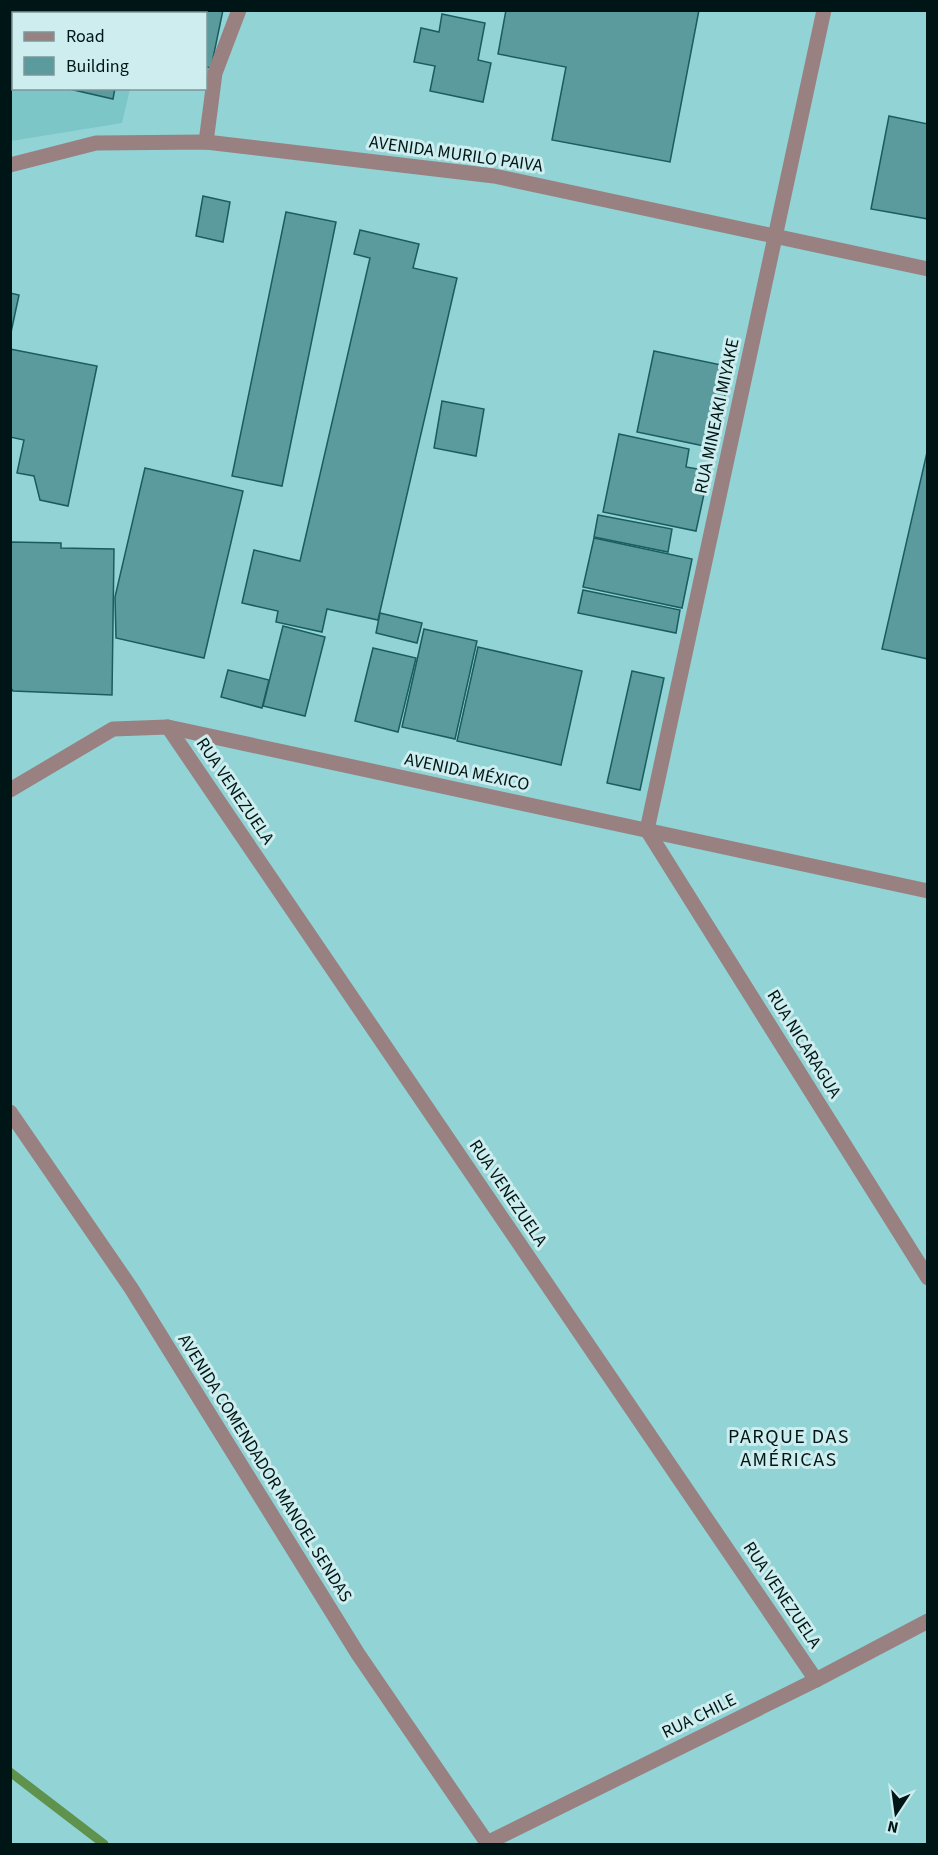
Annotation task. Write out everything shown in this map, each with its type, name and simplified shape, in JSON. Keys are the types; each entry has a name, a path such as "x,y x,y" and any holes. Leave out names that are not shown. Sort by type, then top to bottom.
{"street":[{"path":"206,142 215,73 239,10"},
{"name":"RUA MINEAKI MIYAKE","path":"648,830 824,10"},
{"name":"AVENIDA MURILO PAIVA","path":"10,165 96,142 206,142 494,176 927,269"},
{"name":"AVENIDA MÉXICO","path":"10,790 113,729 168,728 927,891"},
{"name":"RUA VENEZUELA","path":"168,728 816,1680"},
{"name":"RUA NICARAGUA","path":"648,830 927,1278"},
{"name":"AVENIDA COMENDADOR MANOEL SENDAS","path":"10,1112 131,1288 358,1654 487,1844"},
{"name":"RUA CHILE","path":"487,1844 816,1680 927,1621"}],"shaded area":[{"path":"11,11 148,11 12,12 12,90 130,90 122,123 11,141"}],"building":[{"path":"28,10 132,10 132,12 28,12"},
{"path":"172,10 223,10 211,68 207,67 207,12 172,12"},
{"path":"506,10 699,10 670,162 552,140 566,67 498,54"},
{"path":"442,14 485,23 478,60 491,63 483,102 430,91 435,66 414,62 421,28 439,32"},
{"path":"74,90 115,90 113,99"},
{"path":"889,116 928,124 928,219 871,209"},
{"path":"203,196 230,202 223,242 196,236"},
{"path":"286,212 336,222 282,486 232,476"},
{"path":"360,230 419,244 413,268 457,278 378,620 327,609 322,632 276,622 278,611 242,603 254,550 300,561 370,258 354,254"},
{"path":"10,293 19,295 10,337"},
{"path":"10,349 97,366 68,506 40,500 34,476 17,473 24,440 10,437"},
{"path":"654,351 731,367 714,448 637,432"},
{"path":"442,401 484,409 476,456 434,448"},
{"path":"619,434 689,449 686,467 709,471 696,531 603,512"},
{"path":"928,448 928,659 882,649"},
{"path":"145,468 243,491 204,658 116,638 115,597"},
{"path":"598,515 672,529 668,552 594,537"},
{"path":"594,538 692,559 682,608 583,587"},
{"path":"11,542 61,543 61,548 114,549 112,695 13,691 10,687"},
{"path":"583,590 680,610 676,633 578,613"},
{"path":"380,613 422,623 417,643 376,633"},
{"path":"283,626 325,637 305,716 263,706"},
{"path":"424,629 477,641 455,739 402,727"},
{"path":"478,647 582,671 561,765 457,741"},
{"path":"373,648 416,658 398,732 355,721"},
{"path":"228,670 269,680 262,708 221,697"},
{"path":"632,671 664,678 640,790 607,783"}],"waterway":[{"path":"10,1772 104,1844"}],"district":[{"name":"PARQUE DAS AMÉRICAS","path":"789,1448"}]}
